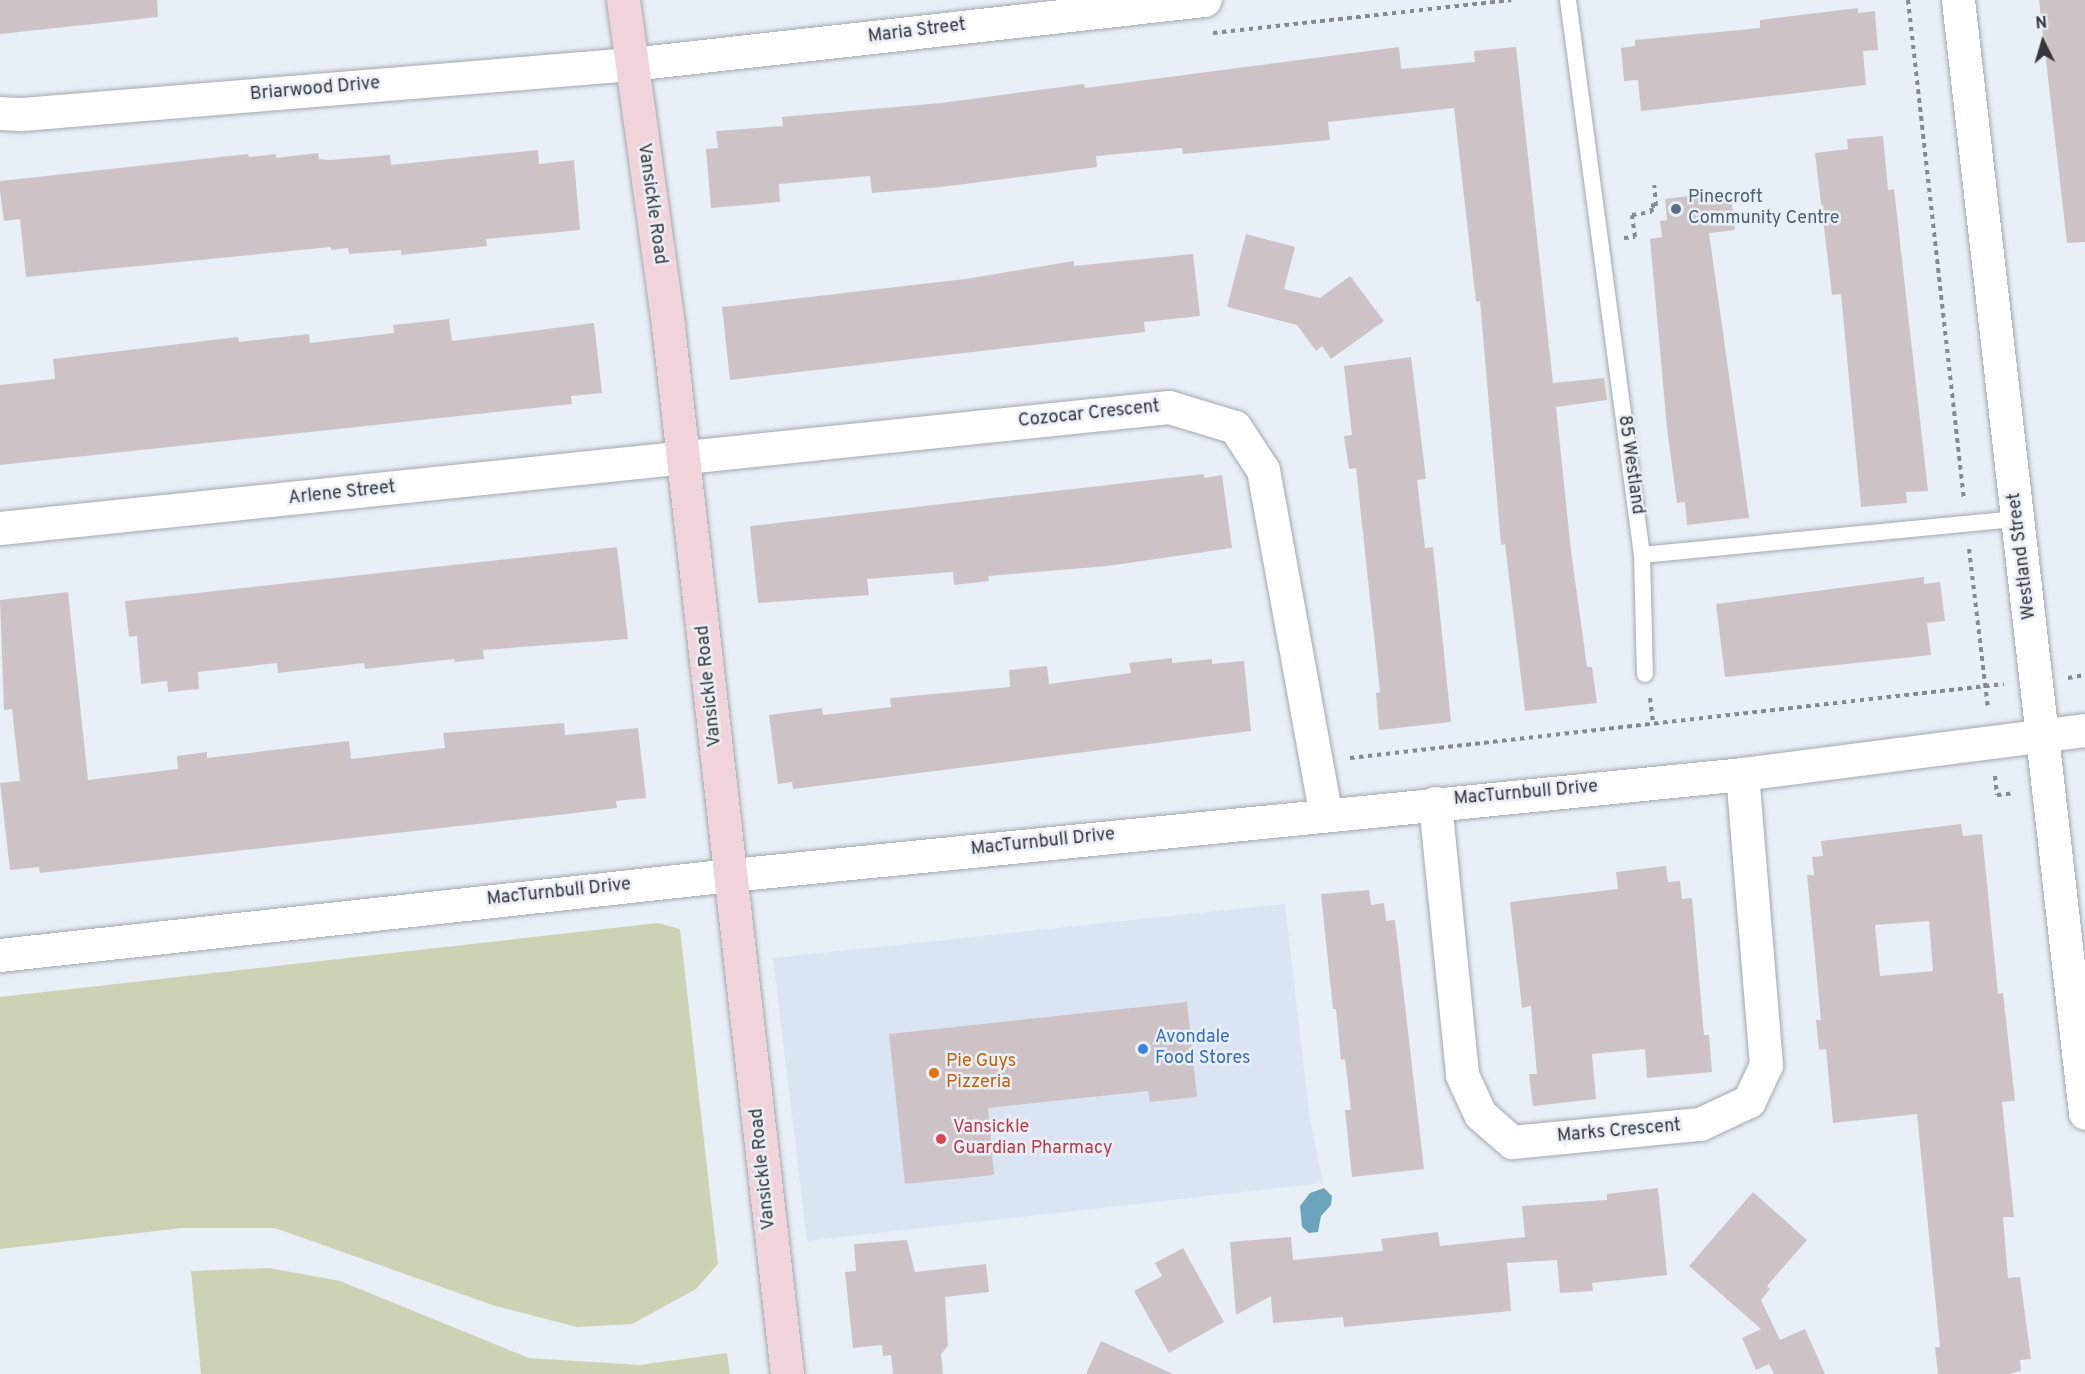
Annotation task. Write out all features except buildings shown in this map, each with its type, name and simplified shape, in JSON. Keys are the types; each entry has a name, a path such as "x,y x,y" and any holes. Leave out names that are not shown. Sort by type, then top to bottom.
{"street":[{"name":"Vansickle Road","path":"623,0 684,459 787,1374"},
{"name":"Maria Street","path":"631,64 1067,7 1204,0"},
{"name":"Westland Street","path":"1958,0 2038,680 2085,1113"},
{"name":"Briarwood Drive","path":"0,113 22,114 631,64"},
{"name":"Cozocar Crescent","path":"684,459 1169,407 1235,427 1263,470 1326,815"},
{"name":"Arlene Street","path":"0,528 684,459"},
{"name":"MacTurnbull Drive","path":"0,955 731,874 1742,774 2085,730"},
{"name":"Marks Crescent","path":"1435,803 1462,1075 1480,1114 1512,1142 1524,1141 1700,1124 1749,1101 1766,1065 1742,774"}],"lane":[{"name":"85 Westland","path":"1568,0 1642,555 1645,674"},
{"path":"1642,555 2019,519"}],"path":[{"path":"1908,0 1997,795"},
{"path":"1316,762 2038,680"}],"shaded area":[{"path":"1285,904 1310,1120 1323,1183 807,1241 773,958"}],"green space":[{"path":"658,923 680,929 718,1264 696,1289 632,1324 577,1327 495,1306 275,1228 182,1228 0,1249 0,997"},
{"path":"269,1268 340,1281 529,1358 640,1365 727,1353 730,1374 201,1374 191,1271"}],"water":[{"path":"1324,1188 1332,1196 1331,1205 1321,1216 1318,1232 1309,1233 1302,1227 1300,1206 1310,1193"}],"place":[{"name":"Pinecroft Community Centre","path":"1676,209"},
{"name":"Avondale Food Stores","path":"1143,1049"},
{"name":"Pie Guys Pizzeria","path":"934,1073"},
{"name":"Vansickle Guardian Pharmacy","path":"941,1139"}]}
